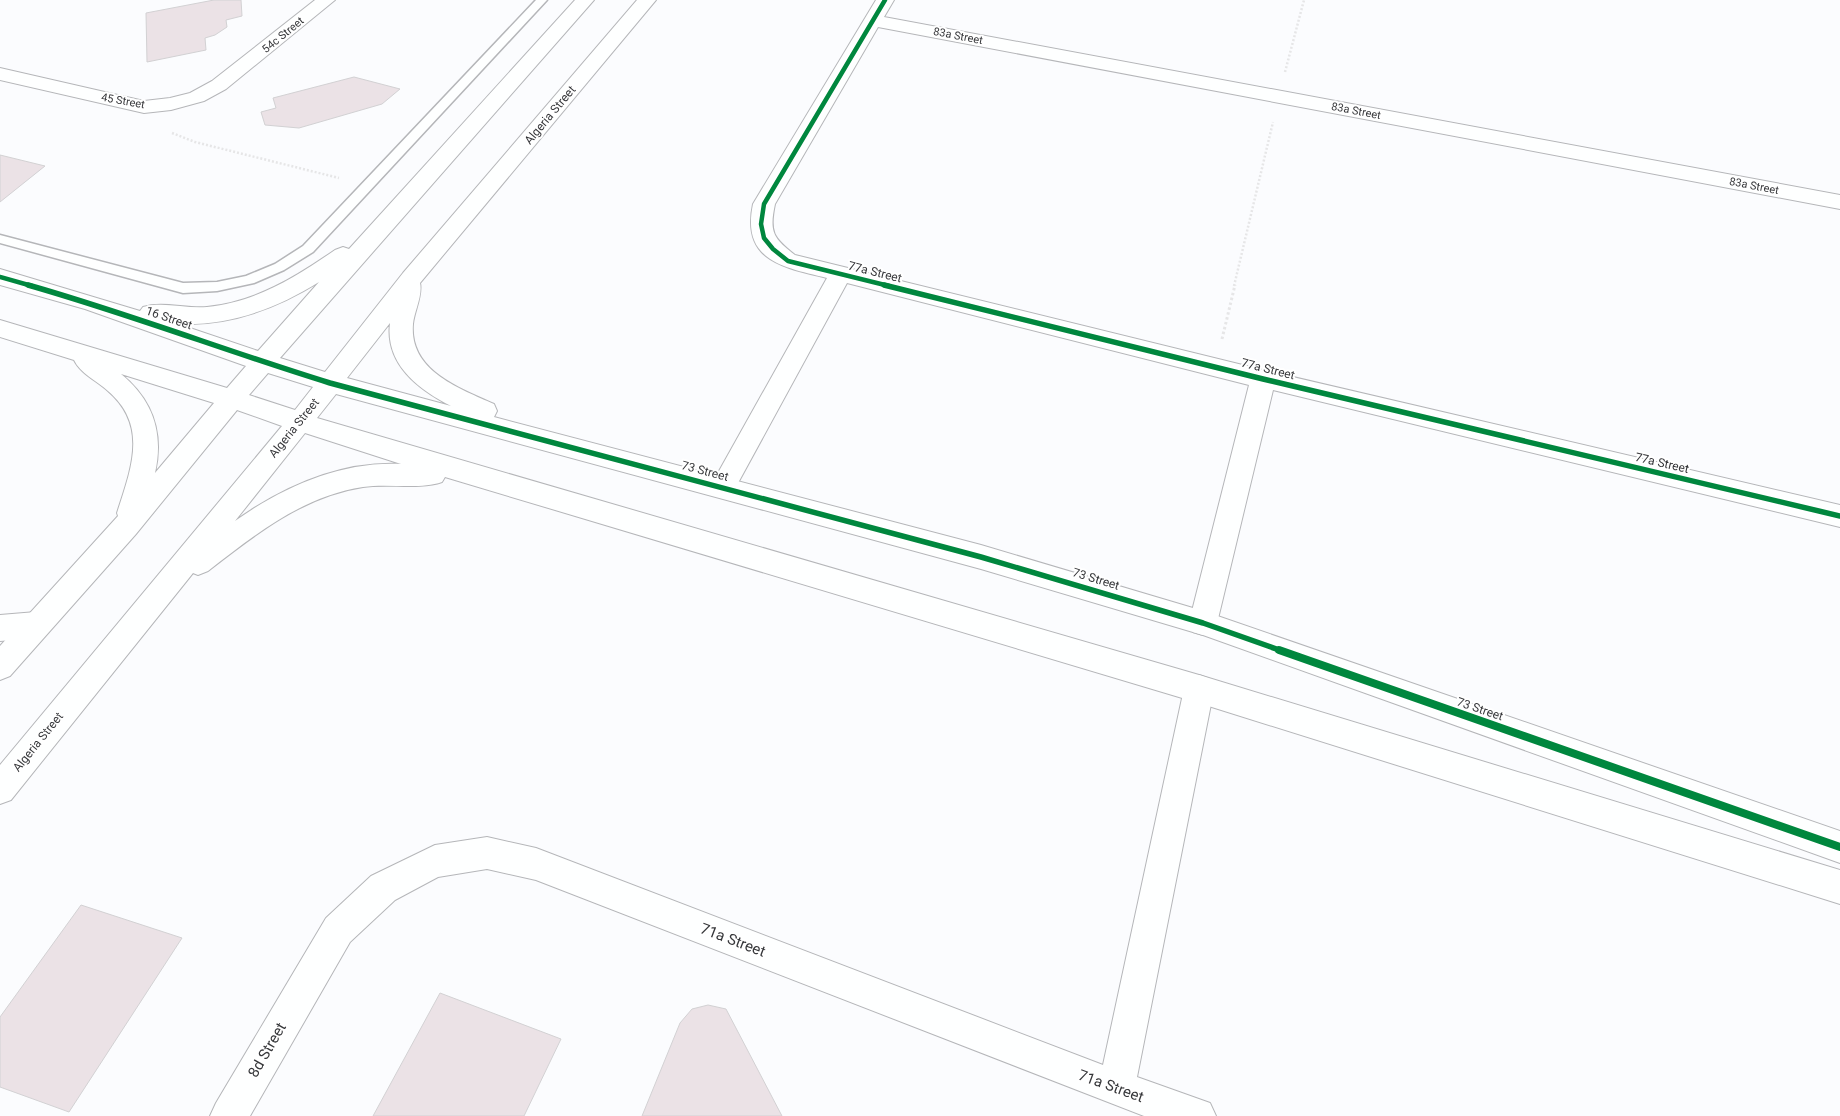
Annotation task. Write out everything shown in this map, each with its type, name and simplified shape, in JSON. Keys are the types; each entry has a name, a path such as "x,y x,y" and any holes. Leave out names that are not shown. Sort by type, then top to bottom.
{"street":[{"name":"54c Street","path":"240,70 326,0"},
{"path":"0,667 126,526 262,362 585,0"},
{"name":"Algeria Street","path":"0,789 299,423 411,279 647,0"},
{"name":"77a Street","path":"885,0 764,204 759,225 768,245 788,261 1263,379 1840,516"},
{"name":"83a Street","path":"872,20 1840,202"},
{"name":"45 Street","path":"0,74 144,107 171,104 197,97 219,85 240,70"},
{"path":"92,303 188,317 244,310 296,288 385,226"},
{"path":"723,487 840,275"},
{"name":"16 Street","path":"0,277 92,303 262,362 330,383"},
{"path":"411,279 401,331 404,350 413,367 428,382 542,438"},
{"path":"0,328 231,399 299,423 1199,689 1840,887"},
{"path":"74,350 133,401 143,418 148,436 146,456 126,526"},
{"path":"1203,623 1263,379"},
{"name":"73 Street","path":"330,383 542,438 981,557 1203,623 1840,847"},
{"path":"159,593 263,514 294,497 328,484 358,476 389,473 484,479"},
{"path":"0,628 36,625"},
{"path":"1116,1088 1199,689"},
{"name":"71a Street","path":"305,983 338,930 383,888 435,861 488,853 536,864 1116,1088 1197,1116"},
{"name":"8d Street","path":"229,1116 305,983"}],"lane":[{"path":"0,239 183,288 204,289 254,278 290,262 308,249 542,0"}],"path":[{"path":"1215,367 1278,96 1304,0"},
{"path":"144,107 157,122 170,132 195,142 368,185"}],"building":[{"path":"214,0 241,0 242,16 226,20 227,27 215,35 205,38 206,50 147,62 146,13"},
{"path":"354,77 400,89 382,104 299,128 265,125 261,112 276,108 273,98"},
{"path":"0,155 45,166 0,202"},
{"path":"81,905 182,938 69,1112 0,1087 0,1017"},
{"path":"440,993 561,1039 524,1116 373,1116"},
{"path":"708,1005 726,1009 782,1116 642,1116 680,1023 692,1009"}],"cycle path":[{"path":"885,0 764,204 761,232 767,243 788,261 1263,379 1840,516"},
{"path":"0,277 92,303 262,362 330,383 981,557 1203,623 1840,847"}]}
